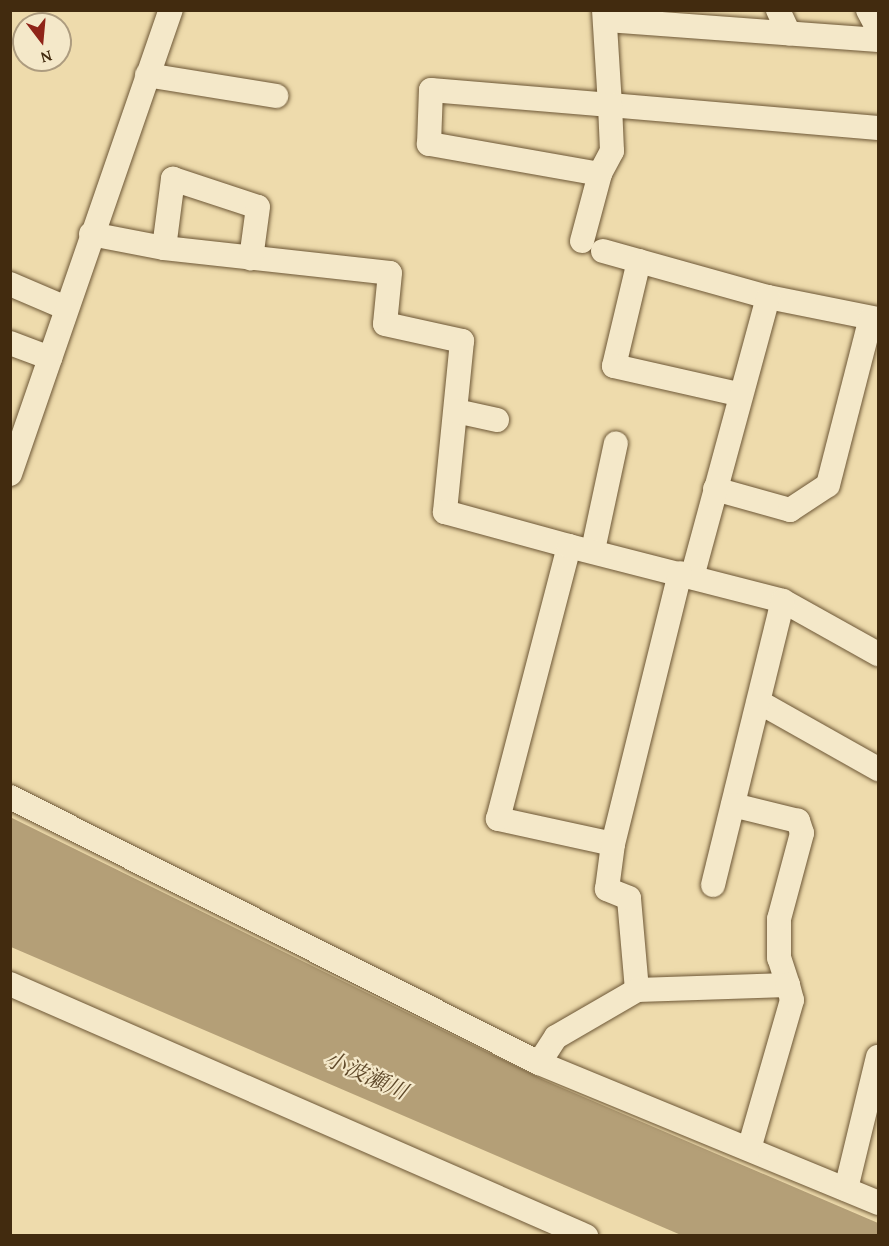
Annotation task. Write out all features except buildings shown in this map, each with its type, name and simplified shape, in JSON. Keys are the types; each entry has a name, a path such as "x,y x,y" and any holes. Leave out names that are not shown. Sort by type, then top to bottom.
{"street":[{"path":"10,474 17,434 50,358 91,234 171,10"},
{"path":"778,10 789,34"},
{"path":"868,10 879,29"},
{"path":"715,489 790,510 828,485 875,319 768,297 592,246 600,174 612,151 606,15 789,34 879,40"},
{"path":"147,75 276,96"},
{"path":"600,174 429,144 431,90 879,128"},
{"path":"164,248 173,179 258,207 251,259"},
{"path":"91,234 164,248 390,273 385,324 462,340 445,512 783,601 879,654"},
{"path":"639,261 614,366 738,394"},
{"path":"10,284 66,308"},
{"path":"637,990 629,898 607,889 613,844 686,575 715,489 738,394 768,297"},
{"path":"10,343 50,358"},
{"path":"456,411 497,420"},
{"path":"593,550 616,443"},
{"path":"569,546 498,819 613,844"},
{"path":"713,885 783,601"},
{"path":"759,702 879,769"},
{"path":"10,797 539,1063 879,1203"},
{"path":"733,805 798,821 802,833 779,920 779,958 792,1000 749,1149"},
{"path":"10,984 586,1236"},
{"path":"539,1063 556,1037 637,990 788,985"},
{"path":"846,1189 879,1056"}],"water":[{"name":"小波瀬川","path":"10,817 544,1080 878,1223 878,1235 681,1235 11,947"}]}
